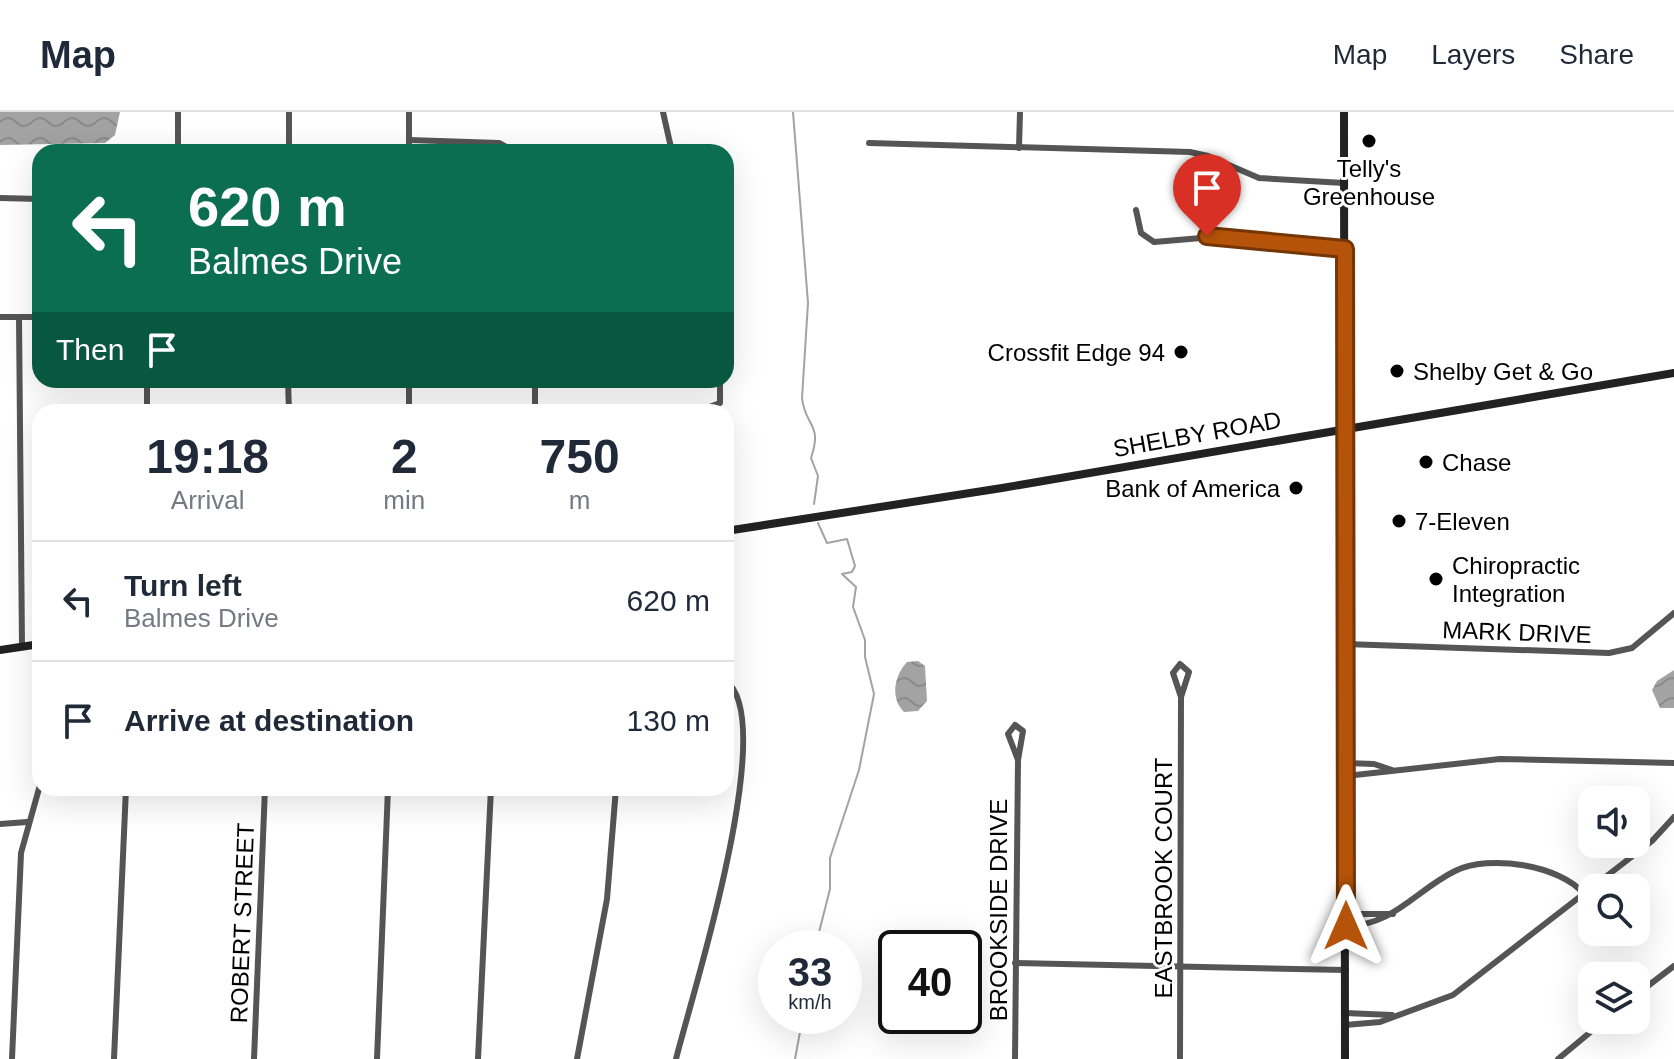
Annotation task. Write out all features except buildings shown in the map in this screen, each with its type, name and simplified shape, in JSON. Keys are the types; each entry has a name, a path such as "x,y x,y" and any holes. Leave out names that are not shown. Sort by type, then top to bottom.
{"street":[{"path":"178,112 178,144"},
{"path":"289,112 289,144"},
{"path":"409,112 409,144"},
{"path":"663,112 670,144"},
{"path":"1019,148 1020,112"},
{"path":"1344,112 1345,1059"},
{"path":"409,140 501,144"},
{"path":"869,143 1190,152 1259,178 1344,183"},
{"path":"0,198 32,199"},
{"path":"1136,210 1137,226 1154,242 1225,236 1345,249"},
{"path":"0,317 32,317"},
{"path":"19,317 22,646"},
{"name":"SHELBY ROAD","path":"734,530 1674,373"},
{"name":"MARK DRIVE","path":"1345,644 1609,653 1632,648 1674,613"},
{"path":"0,650 32,645"},
{"name":"EASTBROOK COURT","path":"1180,1059 1181,697 1189,672 1180,664 1173,673 1181,697"},
{"path":"676,1059 737,819 742,770 741,718 734,690"},
{"name":"BROOKSIDE DRIVE","path":"1015,1059 1018,760 1023,731 1015,725 1008,734 1018,760"},
{"path":"1346,776 1500,759 1674,763"},
{"path":"1346,763 1374,764 1395,771"},
{"path":"12,1059 19,875 27,822 36,796"},
{"path":"114,1059 126,796"},
{"name":"ROBERT STREET","path":"254,1059 265,796"},
{"path":"377,1059 388,796"},
{"path":"478,1059 491,796"},
{"path":"577,1059 607,899 615,796"},
{"path":"1610,874 1652,841 1674,817"},
{"path":"0,824 27,822"},
{"path":"1346,926 1374,923 1393,914 1444,877 1470,866 1545,869 1570,880 1578,888"},
{"path":"1345,1025 1380,1022 1453,995 1578,899"},
{"path":"1346,914 1393,914"},
{"path":"1015,963 1346,970"},
{"path":"1650,984 1674,966"},
{"path":"1345,1013 1396,1016"},
{"path":"1558,1059 1588,1034"}],"water":[{"path":"0,112 120,112 115,135 105,143 0,145"},
{"path":"918,661 925,666 927,701 918,711 904,712 897,700 895,687 907,662"},
{"path":"1674,670 1674,708 1660,708 1652,690 1657,681"}],"waterway":[{"path":"793,112 808,303 802,398 815,438 811,458 818,476 814,504"},
{"path":"818,523 827,543 847,539 855,566 852,572 842,574 856,587 853,607 865,640 865,657 874,694 859,770 830,858 830,889 820,930"},
{"path":"795,1059 800,1034"}],"place":[{"name":"Telly's Greenhouse","path":"1369,141"},
{"name":"Crossfit Edge 94","path":"1181,352"},
{"name":"Shelby Get & Go","path":"1397,371"},
{"name":"Chase","path":"1426,462"},
{"name":"Bank of America","path":"1296,488"},
{"name":"7-Eleven","path":"1399,521"},
{"name":"Chiropractic Integration","path":"1436,579"}],"route":[{"path":"1207,236 1345,249 1346,926"}]}
